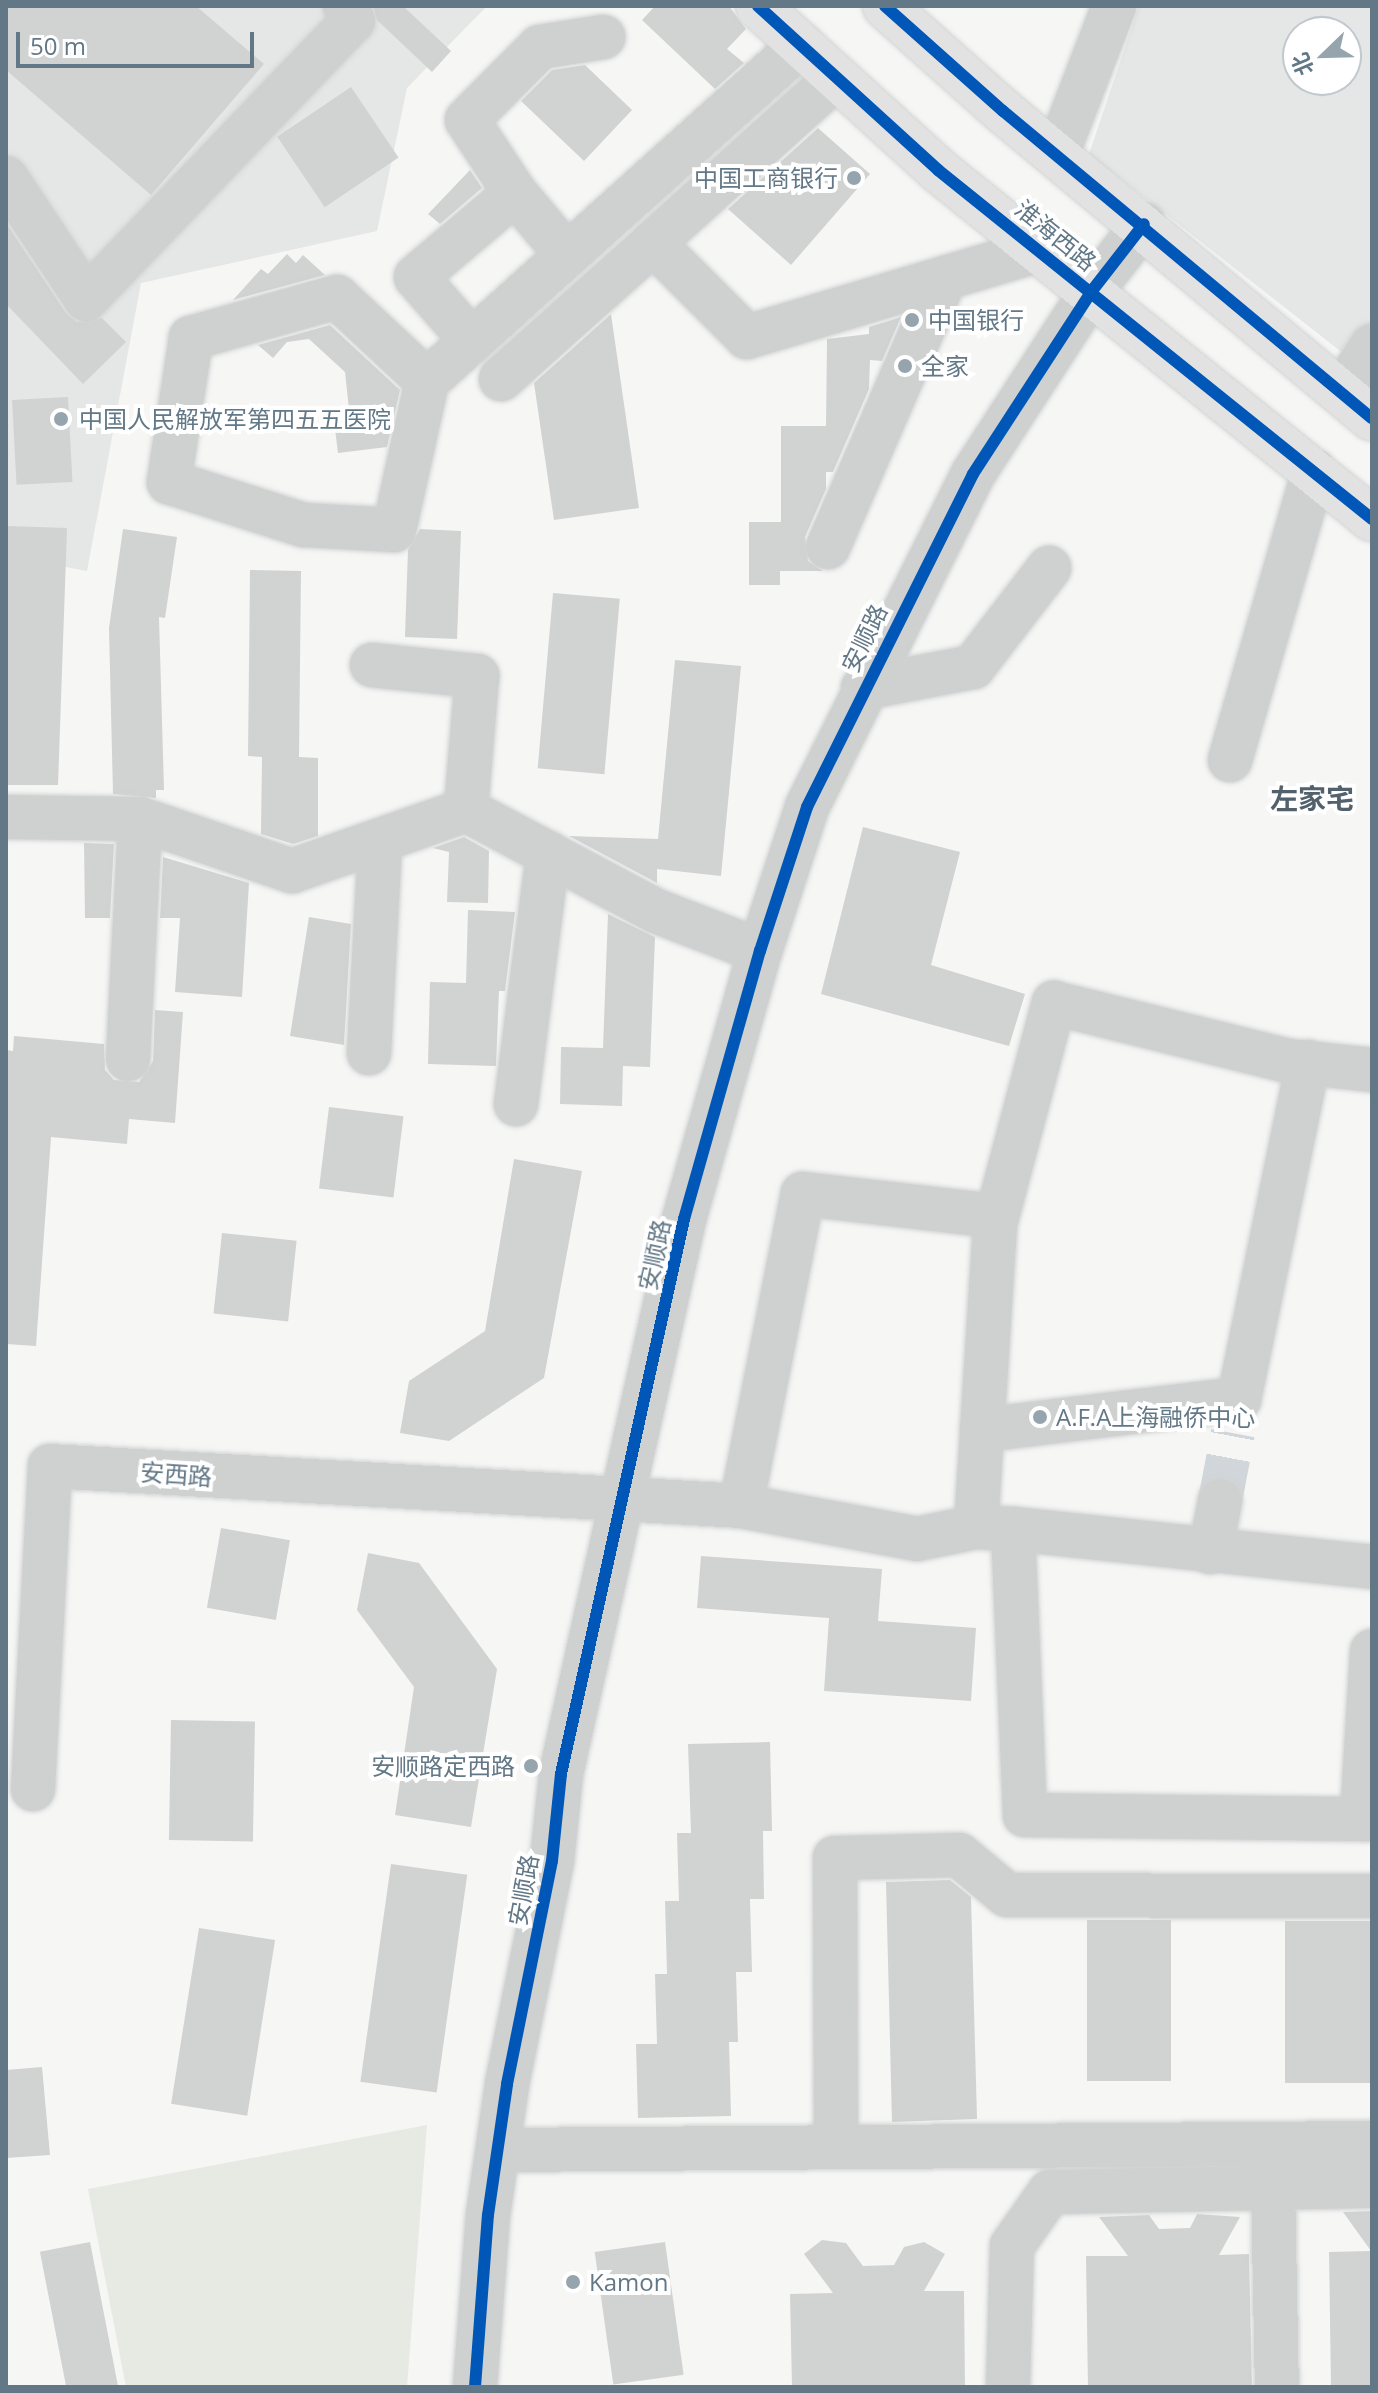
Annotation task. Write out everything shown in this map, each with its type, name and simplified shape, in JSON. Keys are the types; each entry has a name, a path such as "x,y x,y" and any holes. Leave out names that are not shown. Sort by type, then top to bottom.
{"main road":[{"name":"淮海西路","path":"758,6 938,170 1372,519"},
{"path":"885,6 1357,405"}],"street":[{"path":"6,178 86,299 353,21 345,6"},
{"path":"1057,154 1114,6"},
{"path":"567,255 515,193 467,120 540,47 603,37"},
{"path":"427,381 337,297 191,338 169,482 304,525 394,530 427,381 801,45"},
{"path":"501,379 836,78"},
{"path":"472,341 416,277 515,193"},
{"name":"安顺路","path":"475,2387 498,2150 552,1861 561,1774 626,1502 684,1219 760,951 807,807 863,688 973,474 1091,292 1144,224"},
{"path":"653,243 747,337 1039,250"},
{"path":"828,547 945,278"},
{"path":"1357,405 1372,346"},
{"path":"1230,760 1314,471"},
{"path":"863,688 973,667 1049,568"},
{"path":"372,665 477,676 466,810"},
{"path":"6,817 140,819 292,871 466,810 656,911 760,951"},
{"path":"128,1059 140,819"},
{"path":"369,1053 380,841"},
{"path":"516,1104 548,853"},
{"path":"1372,1070 1308,1062 1054,1003 997,1216 982,1430 1025,1815 1367,1819 1372,1651"},
{"path":"982,1430 1236,1416 1308,1062"},
{"path":"741,1506 803,1194 997,1216"},
{"name":"安西路","path":"33,1789 50,1466 626,1502"},
{"path":"1210,1552 1220,1501"},
{"path":"626,1502 741,1506 917,1539 995,1528 1372,1567"},
{"path":"836,2147 835,1858 959,1855 1007,1895 1372,1896"},
{"path":"498,2150 1372,2143"},
{"path":"1008,2387 1012,2246 1050,2192 1273,2185 1372,2186"},
{"path":"1273,2185 1277,2387"}],"shaded area":[{"name":"中国人民解放军第四五五医院","path":"6,6 487,6 407,88 377,231 141,283 87,571 6,556"},
{"path":"1139,6 1372,6 1372,376 1089,154"},
{"path":"427,2125 407,2387 126,2387 88,2189"}],"building":[{"path":"6,6 196,6 264,64 151,195 6,70"},
{"path":"373,6 403,6 451,51 432,72 377,20"},
{"path":"655,6 729,6 746,29 727,49 744,63 715,89 642,20"},
{"path":"585,65 632,110 584,161 521,101 552,70"},
{"path":"351,87 399,157 325,207 277,137"},
{"path":"818,128 870,174 791,265 728,209"},
{"path":"470,170 482,188 440,224 428,214"},
{"path":"6,223 66,313 77,322 102,318 126,342 83,384 6,304"},
{"path":"287,254 296,263 303,255 325,275 233,300 261,269 268,274"},
{"path":"611,314 639,508 554,520 534,383"},
{"path":"901,317 882,361 870,360 869,389 833,472 826,472 826,489 805,537 808,561 823,571 780,571 780,585 749,585 749,522 781,522 781,426 826,426 827,339 869,334 869,327"},
{"path":"330,325 400,390 387,447 338,453 334,421 350,419 345,372 309,339 287,342 273,358 258,345"},
{"path":"68,397 72,482 17,485 12,400"},
{"path":"6,526 67,528 58,785 6,785"},
{"path":"123,529 177,537 165,618 159,617 164,790 156,790 156,798 113,794 109,628"},
{"path":"420,529 461,531 457,639 405,637 408,550"},
{"path":"250,570 301,571 299,757 318,758 318,836 293,844 261,834 262,757 248,756"},
{"path":"553,593 620,599 604,774 538,768"},
{"path":"675,660 741,666 721,876 657,869 657,883 569,836 658,839"},
{"path":"863,827 960,852 931,965 1025,994 1009,1046 821,994"},
{"path":"464,837 489,851 488,903 447,902 449,852 433,848"},
{"path":"84,843 114,844 110,918 85,918"},
{"path":"163,857 249,883 242,997 175,992 180,918 160,918"},
{"path":"468,910 515,912 505,991 499,991 496,1066 428,1064 430,982 466,983"},
{"path":"608,914 655,937 650,1067 623,1066 622,1106 560,1104 561,1047 603,1048"},
{"path":"309,917 351,924 344,1045 290,1036"},
{"path":"155,1010 183,1012 175,1123 129,1119 127,1144 51,1137 36,1346 6,1344 6,1050 13,1051 14,1036 104,1044 105,1070 114,1080 139,1082 153,1061"},
{"path":"329,1107 403,1116 393,1198 319,1188"},
{"path":"514,1159 582,1171 544,1378 449,1441 400,1433 409,1381 485,1331"},
{"path":"222,1233 297,1241 288,1321 214,1314"},
{"path":"221,1528 290,1540 276,1620 207,1608"},
{"path":"368,1553 419,1563 497,1669 471,1827 395,1815 414,1687 357,1610"},
{"path":"701,1556 882,1569 878,1621 976,1628 971,1701 824,1691 829,1618 697,1608"},
{"path":"171,1720 255,1721 253,1841 169,1840"},
{"path":"770,1742 772,1831 763,1831 764,1899 750,1899 752,1972 736,1972 738,2042 729,2042 731,2116 638,2118 636,2044 657,2044 655,1974 667,1974 665,1901 679,1901 677,1833 691,1833 688,1744"},
{"path":"391,1864 467,1875 437,2093 360,2082"},
{"path":"950,1880 971,1897 977,2119 892,2122 886,1882"},
{"path":"1087,1920 1171,1920 1171,2081 1087,2081"},
{"path":"1285,1921 1370,1921 1370,2083 1285,2083"},
{"path":"199,1928 275,1940 247,2116 171,2104"},
{"path":"42,2067 50,2155 6,2158 6,2070"},
{"path":"1372,2211 1372,2387 1331,2387 1329,2252 1371,2251 1343,2212"},
{"path":"1197,2214 1240,2217 1219,2255 1249,2254 1252,2387 1088,2387 1086,2256 1128,2256 1099,2217 1149,2215 1159,2229 1190,2228"},
{"path":"822,2240 846,2243 863,2266 894,2265 904,2247 924,2242 945,2254 924,2291 964,2291 965,2387 792,2387 790,2294 833,2293 804,2254"},
{"path":"90,2242 118,2386 66,2387 40,2252"},
{"path":"665,2242 684,2375 613,2385 595,2252"}],"tunnel":[{"path":"1220,1501 1233,1433"}],"cycle path":[{"path":"758,6 938,170 1372,519"},
{"path":"885,6 1003,111 1372,418"},
{"path":"475,2387 488,2215 507,2084 552,1861 561,1774 684,1219 760,951 807,807 973,474 1091,292 1144,224"}],"place":[{"name":"中国工商银行","path":"854,178"},
{"name":"中国银行","path":"912,320"},
{"name":"全家","path":"905,366"},
{"name":"中国人民解放军第四五五医院","path":"61,419"},
{"name":"A.F.A上海融侨中心","path":"1040,1417"},
{"name":"安顺路定西路","path":"531,1766"},
{"name":"Kamon","path":"573,2282"}],"district":[{"name":"左家宅","path":"1312,798"}]}
